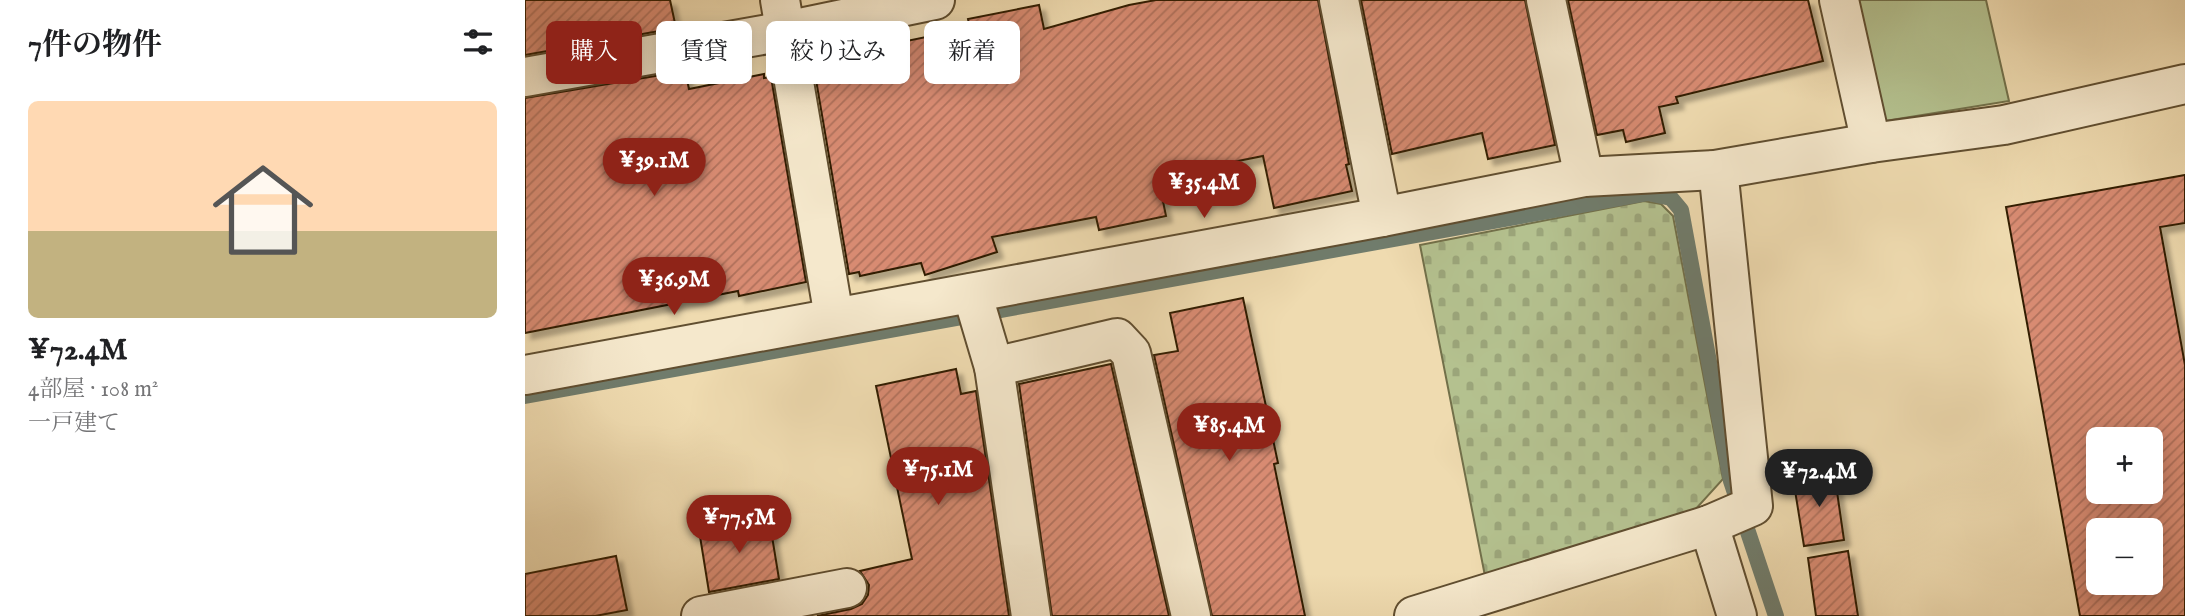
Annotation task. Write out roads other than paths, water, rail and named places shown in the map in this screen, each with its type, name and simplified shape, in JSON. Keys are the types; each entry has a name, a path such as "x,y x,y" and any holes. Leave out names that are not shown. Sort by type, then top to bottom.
{"street":[{"path":"525,77 783,15 935,0"},
{"path":"1339,0 1382,217"},
{"path":"1546,0 1584,177"},
{"path":"1839,0 1871,143"},
{"path":"783,15 834,317"},
{"path":"525,375 1382,217 1584,177 1715,170 1871,143 2004,125 2185,84"},
{"path":"1414,616 1712,524 1753,506 1719,178 1715,170"},
{"path":"972,293 995,367 1031,616"},
{"path":"995,367 1117,338 1131,352 1191,616"},
{"path":"1712,524 1737,616"},
{"path":"701,616 847,588"}],"waterway":[{"path":"525,396 1648,193 1671,198 1681,210 1731,481 1776,616"}]}
